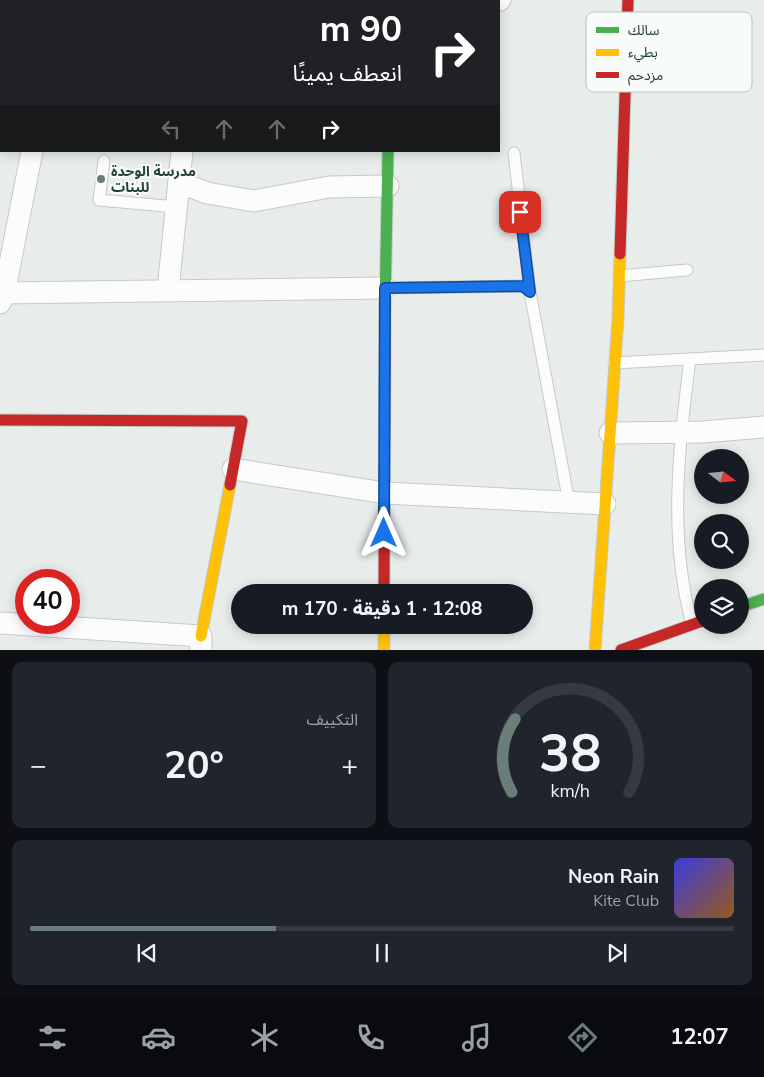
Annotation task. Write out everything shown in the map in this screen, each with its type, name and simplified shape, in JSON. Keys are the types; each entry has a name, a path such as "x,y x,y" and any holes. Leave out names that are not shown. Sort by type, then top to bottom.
{"street":[{"path":"595,650 619,276 625,92"},
{"path":"32,152 1,297 168,290 385,288"},
{"path":"168,290 182,152"},
{"path":"384,584 385,288 388,152"},
{"path":"179,182 207,193 254,201 329,187 388,186"},
{"path":"0,420 242,421 201,643 0,623"},
{"path":"610,433 703,432 764,427"},
{"path":"233,469 385,493 605,504"},
{"path":"749,604 764,599"},
{"path":"628,648 694,623"},
{"path":"384,634 384,650"}],"lane":[{"path":"514,153 530,292 569,502"},
{"path":"104,161 99,200 177,207"},
{"path":"619,276 687,270"},
{"path":"385,288 523,286 530,292"},
{"path":"614,363 764,354"},
{"path":"690,359 681,432 677,513 684,594 694,616"}],"traffic: fast":[{"path":"385,308 388,152"},
{"path":"749,604 764,599"}],"traffic: slow":[{"path":"595,650 618,319 620,254"},
{"path":"201,636 230,485"},
{"path":"384,634 384,650"}],"traffic: jam":[{"path":"628,0 628,12"},
{"path":"620,254 625,92"},
{"path":"384,584 385,308"},
{"path":"0,420 242,421 230,485"},
{"path":"621,650 694,624"}],"place":[{"name":"مدرسة الوحدة للبنات","path":"101,179"}],"route":[{"path":"384,533 385,288 523,286 530,292 520,212"}]}
